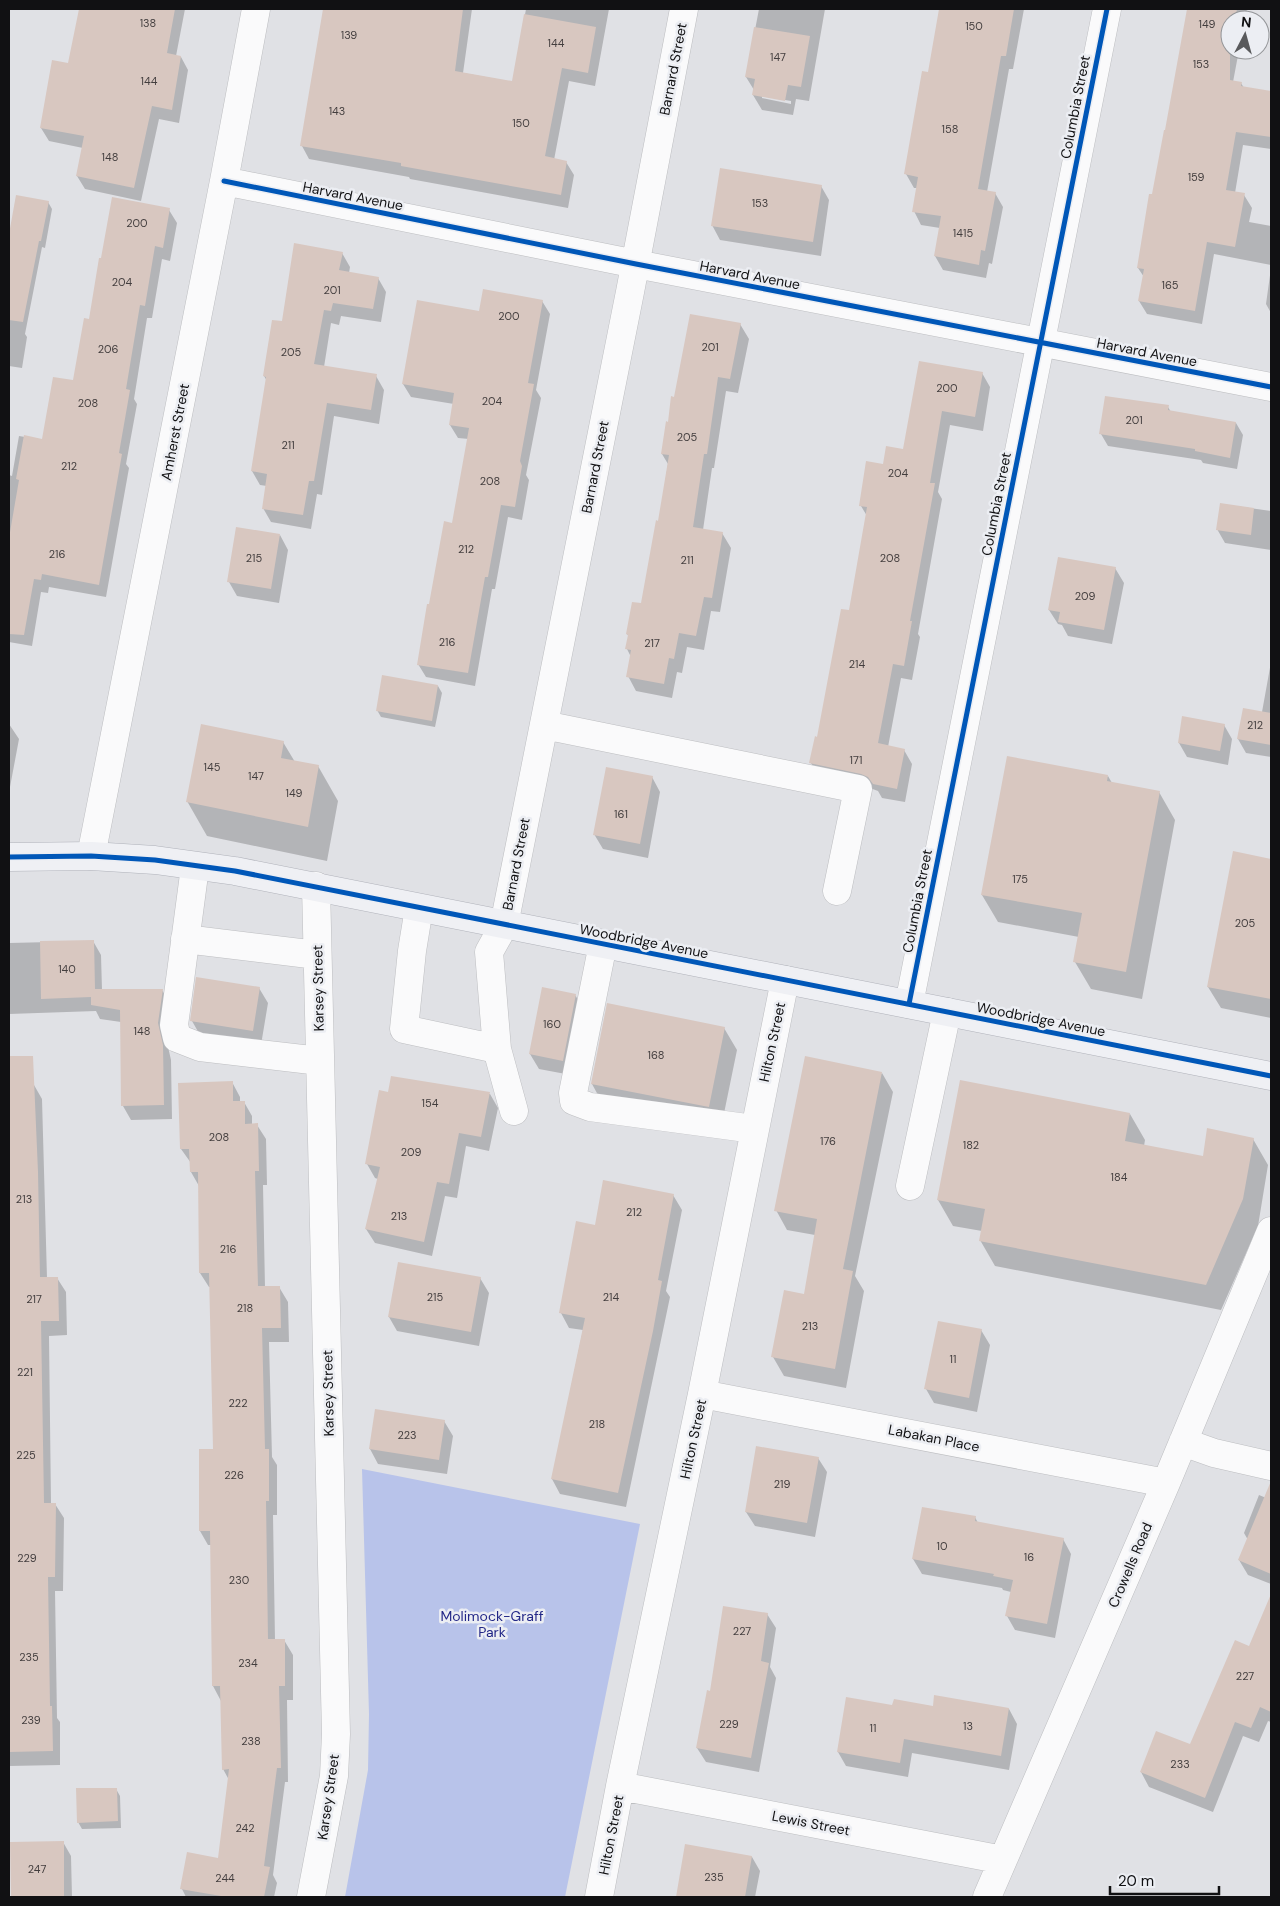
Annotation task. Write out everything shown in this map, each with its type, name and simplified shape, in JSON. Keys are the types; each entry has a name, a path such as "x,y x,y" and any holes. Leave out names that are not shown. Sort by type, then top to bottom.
{"main road":[{"name":"Woodbridge Avenue","path":"9,857 91,856 155,860 235,871 1271,1076"}],"street":[{"name":"Amherst Street","path":"91,856 256,9"},
{"name":"Barnard Street","path":"514,1111 497,1049 489,952 504,924 636,264 684,9"},
{"name":"Columbia Street","path":"909,1004 1039,343 1107,9"},
{"name":"Harvard Avenue","path":"224,181 636,264 1271,387"},
{"path":"544,725 858,789 837,891"},
{"path":"195,867 174,1025 177,1038 200,1047 320,1061"},
{"name":"Karsey Street","path":"311,1897 334,1776 336,1734 316,886"},
{"path":"419,908 412,951 404,1028 497,1049"},
{"path":"185,938 318,956"},
{"path":"603,944 573,1093 574,1101 590,1107 754,1129"},
{"name":"Hilton Street","path":"599,1897 785,980"},
{"path":"910,1186 947,1012"},
{"name":"Crowells Road","path":"987,1897 1166,1483 1271,1231"},
{"name":"Labakan Place","path":"702,1394 1166,1483"},
{"path":"1183,1442 1214,1453 1271,1466"},
{"name":"Lewis Street","path":"620,1786 1003,1860"}],"green space":[{"name":"Molimock-Graff Park","path":"362,1469 640,1524 565,1897 345,1897 368,1770 369,1714"}],"building":[{"path":"79,9 175,9 167,53 181,56 172,110 152,106 134,188 76,176 84,136 40,128 52,60 68,63"},
{"path":"323,9 463,9 455,71 512,81 524,14 596,27 588,73 562,68 545,156 567,161 561,195 401,166 401,163 300,146"},
{"path":"939,9 1014,9 1006,56 1001,56 978,189 996,192 985,251 981,250 979,265 934,256 941,216 912,212 918,177 904,174 922,71 928,72"},
{"path":"1187,9 1237,9 1220,10 1220,60 1230,60 1230,80 1242,82 1241,86 1271,91 1271,137 1236,132 1226,190 1245,193 1235,247 1207,242 1195,311 1138,301 1144,269 1137,268 1149,194 1152,194"},
{"path":"754,27 810,36 801,87 788,85 785,101 752,95 755,79 745,77"},
{"path":"720,168 822,185 813,242 711,226"},
{"path":"16,195 49,201 23,322 9,320 9,234"},
{"path":"112,197 170,208 163,248 155,246 145,306 140,305 126,389 130,390 119,453 122,454 99,585 42,574 41,580 34,579 24,635 9,634 9,538 19,480 16,479 24,435 42,439 53,377 73,380 84,318 89,319"},
{"path":"294,243 343,252 339,270 379,277 373,309 333,303 331,311 324,310 314,364 377,374 371,410 327,403 314,481 309,481 303,515 262,509 267,474 251,471 266,377 263,376 272,320 282,321"},
{"path":"483,289 543,300 528,383 534,384 520,461 522,466 515,507 501,505 488,577 485,577 468,673 417,665 444,521 452,523 469,428 449,425 454,393 402,384 417,300 479,311"},
{"path":"690,314 741,323 730,379 718,377 707,454 704,454 693,527 723,532 712,598 704,597 696,636 679,633 674,659 669,658 664,684 626,677 631,650 625,649 628,635 626,634 632,602 641,603 656,520 658,521 669,455 661,454 666,421 668,422 671,396 674,397"},
{"path":"919,361 983,372 975,417 942,411 930,483 935,483 910,621 912,621 904,666 893,664 878,743 905,749 897,789 873,784 868,777 861,774 809,763 815,736 817,737 841,609 849,610 867,507 859,506 866,461 883,464 886,446 903,449"},
{"path":"1105,396 1169,405 1168,410 1236,422 1230,458 1195,451 1195,449 1099,434"},
{"path":"1220,503 1254,508 1251,535 1216,530"},
{"path":"236,527 280,534 271,589 227,582"},
{"path":"1058,557 1116,567 1104,630 1058,622 1060,612 1048,610"},
{"path":"382,675 438,685 432,721 376,711"},
{"path":"1243,708 1271,713 1271,745 1237,739"},
{"path":"1182,716 1225,724 1220,751 1178,743"},
{"path":"201,724 284,741 281,758 319,765 308,827 186,802"},
{"path":"1007,756 1108,775 1107,781 1160,791 1126,972 1073,962 1082,913 981,895"},
{"path":"606,767 653,776 640,844 593,835"},
{"path":"1233,851 1271,859 1271,999 1207,987"},
{"path":"94,940 95,989 163,989 158,1023 163,1045 164,1105 121,1106 120,1010 91,1005 91,997 41,999 40,941"},
{"path":"196,977 260,987 253,1031 190,1021"},
{"path":"542,987 576,994 563,1061 529,1054"},
{"path":"607,1003 725,1027 709,1107 591,1084"},
{"path":"9,1056 33,1056 40,1277 58,1277 59,1321 41,1321 44,1503 56,1503 55,1577 48,1577 50,1706 52,1706 53,1751 9,1752"},
{"path":"805,1056 882,1072 843,1269 853,1271 835,1369 771,1357 784,1290 804,1294 817,1219 774,1211"},
{"path":"391,1076 490,1092 481,1137 459,1133 449,1184 437,1182 424,1242 365,1229 380,1167 365,1164 379,1090 388,1092"},
{"path":"960,1080 1130,1113 1125,1141 1203,1156 1207,1128 1254,1138 1243,1199 1206,1285 979,1241 985,1209 937,1200"},
{"path":"233,1081 233,1101 245,1101 245,1124 258,1123 259,1171 255,1171 258,1286 280,1286 281,1328 262,1328 265,1449 269,1449 269,1501 266,1501 268,1639 285,1639 285,1686 279,1686 281,1768 277,1768 264,1866 270,1867 264,1897 227,1897 180,1889 187,1852 218,1858 229,1769 222,1770 220,1686 212,1686 210,1531 199,1531 199,1449 213,1449 209,1273 199,1273 198,1172 190,1172 189,1149 180,1149 178,1083"},
{"path":"603,1180 674,1194 658,1280 662,1281 653,1331 618,1493 551,1479 585,1318 559,1313 576,1221 595,1225"},
{"path":"398,1262 481,1277 471,1332 388,1317"},
{"path":"938,1321 982,1329 969,1398 924,1389"},
{"path":"375,1409 445,1420 439,1460 369,1449"},
{"path":"756,1446 819,1457 807,1523 745,1512"},
{"path":"1271,1481 1271,1574 1238,1560"},
{"path":"922,1507 976,1516 975,1521 1064,1538 1047,1624 1005,1616 1013,1580 993,1576 994,1574 912,1559"},
{"path":"1271,1594 1271,1712 1260,1707 1251,1728 1235,1722 1205,1798 1140,1772 1156,1731 1190,1744 1235,1640 1249,1646"},
{"path":"723,1606 768,1613 761,1661 769,1663 751,1758 696,1748 707,1690 710,1691"},
{"path":"934,1695 1009,1708 1001,1756 904,1739 900,1763 837,1752 846,1697 892,1705 894,1699 933,1706"},
{"path":"76,1788 117,1788 118,1821 77,1823"},
{"path":"64,1841 64,1897 11,1897 10,1842"},
{"path":"685,1844 752,1856 745,1897 676,1897"}],"cycle path":[{"path":"909,1004 1107,9"},
{"path":"224,181 636,264 1271,387"},
{"path":"9,857 91,856 155,860 235,871 1271,1076"}]}
